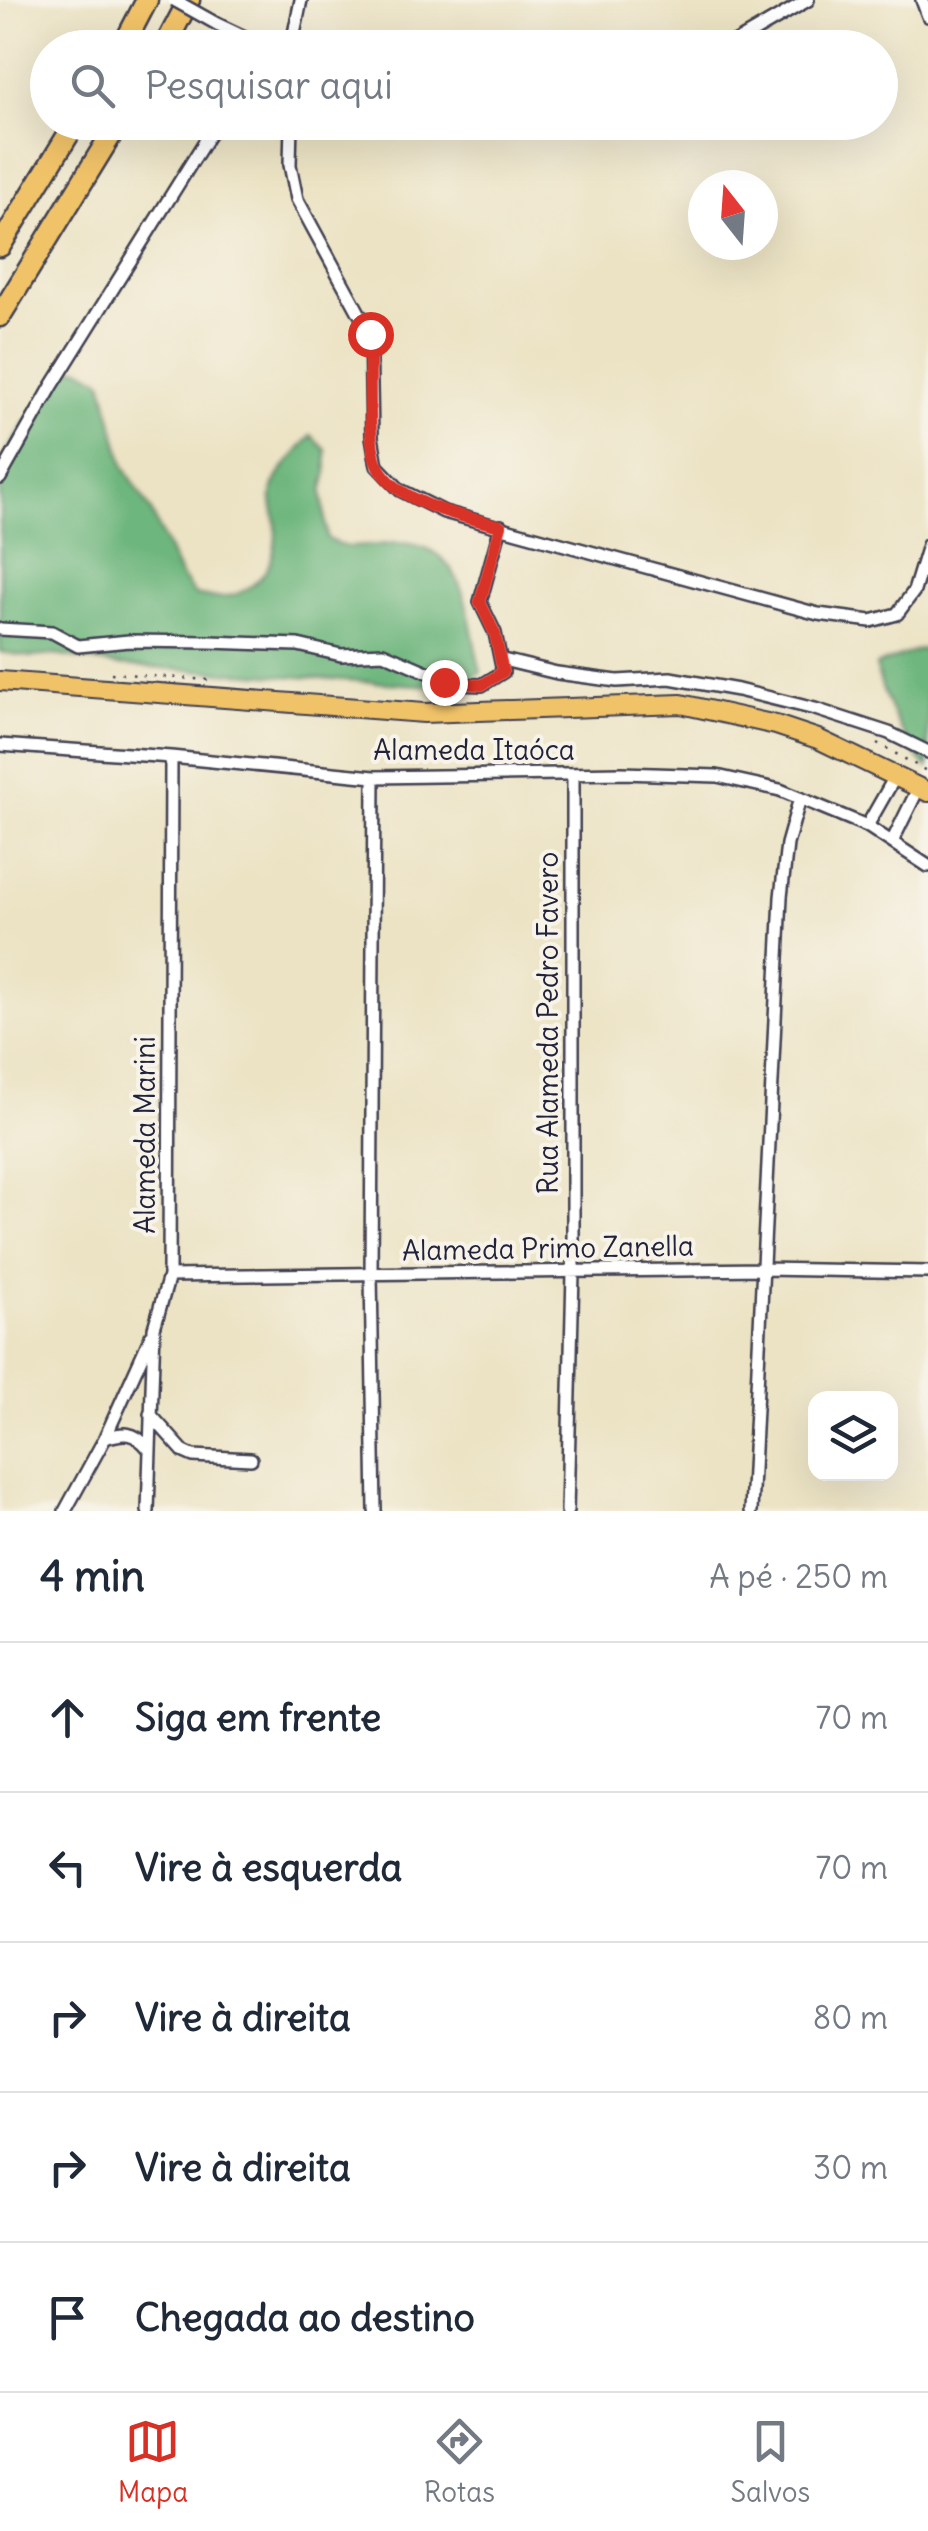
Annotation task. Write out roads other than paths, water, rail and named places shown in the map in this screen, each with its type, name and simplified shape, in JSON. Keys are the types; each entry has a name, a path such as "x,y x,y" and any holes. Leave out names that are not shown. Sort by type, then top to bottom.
{"highway":[{"path":"131,30 146,0"},
{"path":"173,30 189,0"},
{"path":"0,246 65,140"},
{"path":"0,316 107,140"}],"main road":[{"path":"0,681 424,713 681,704 776,725 854,755 923,789"}],"street":[{"path":"174,0 230,30"},
{"path":"294,30 300,0"},
{"path":"757,30 808,0"},
{"path":"922,0 928,16"},
{"path":"0,478 206,140"},
{"path":"291,140 290,165 296,199 370,334 372,437 377,466 400,490 444,512 818,614 871,621 897,614 914,591 928,545"},
{"path":"0,629 52,632 78,646 210,642 298,645 342,655 383,654 455,684 482,685 503,672 495,634 480,602 501,526"},
{"path":"502,660 556,673 617,681 670,678 738,690 834,715 889,733 928,752"},
{"name":"Alameda Itaóca","path":"0,745 374,777 679,773 717,776 780,790 868,826 928,866"},
{"name":"Alameda Marini","path":"148,1511 154,1328 169,1276 171,757"},
{"name":"Rua Alameda Pedro Favero","path":"567,1511 573,1274 573,774"},
{"path":"868,826 896,775"},
{"path":"374,777 371,1275 375,1511"},
{"path":"893,840 923,789"},
{"path":"751,1511 780,897 787,844 800,798"},
{"name":"Alameda Primo Zanella","path":"169,1276 764,1269 928,1272"},
{"path":"64,1511 104,1438 154,1328"},
{"path":"150,1414 184,1452 193,1456 251,1459"},
{"path":"104,1438 134,1434 148,1448"}]}
